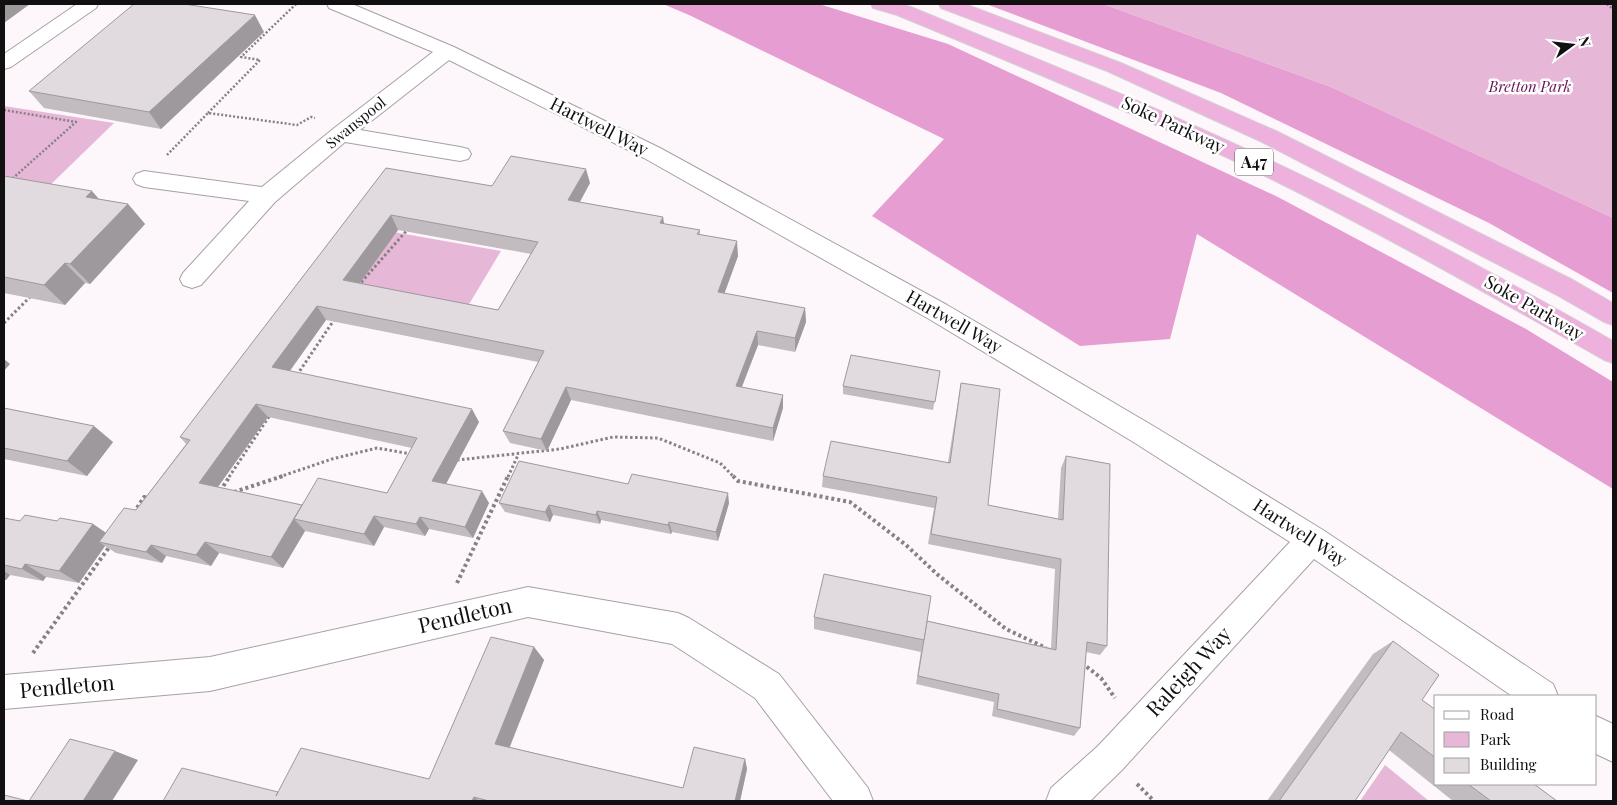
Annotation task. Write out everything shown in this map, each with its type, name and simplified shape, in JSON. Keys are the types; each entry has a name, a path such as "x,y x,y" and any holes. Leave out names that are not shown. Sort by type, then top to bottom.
{"highway":[{"name":"Soke Parkway","path":"880,4 904,11 1102,92 1258,163 1499,287 1613,353"},
{"name":"Soke Parkway","path":"948,4 1114,67 1268,136 1613,315"}],"street":[{"path":"4,63 89,4"},
{"name":"Hartwell Way","path":"336,4 447,51 652,153 938,312 1145,435 1312,540 1540,695"},
{"name":"Swanspool","path":"192,279 267,196 447,51"},
{"path":"348,129 460,154"},
{"path":"144,179 267,196"},
{"name":"Raleigh Way","path":"1064,801 1110,758 1312,540"},
{"name":"Pendleton","path":"4,692 210,674 528,602 678,629 767,686 855,801"},
{"path":"1597,734 1613,745"}],"path":[{"path":"144,179 260,60 241,57 296,4"},
{"path":"1607,4 1613,9"},
{"path":"4,110 76,122 9,181"},
{"path":"208,113 296,125 311,117 348,129"},
{"path":"357,287 409,228"},
{"path":"4,323 37,289"},
{"path":"293,381 336,318"},
{"path":"271,414 217,496 332,459 377,448 416,455"},
{"path":"449,460 518,455 560,449 613,437 658,438 720,462 738,481 850,502 906,545 938,575 1006,629 1054,652"},
{"path":"439,622 518,455"},
{"path":"133,514 144,497 152,498"},
{"path":"4,692 116,538"},
{"path":"1079,662 1088,665 1110,689 1132,734"}],"green space":[{"name":"Bretton Park","path":"1103,4 1613,4 1613,218 1331,87"},
{"path":"4,106 114,123 44,191 4,184"},
{"path":"388,231 501,251 468,306 349,283"},
{"path":"1385,765 1429,801 1360,801"}],"shaded area":[{"path":"663,4 819,4 948,44 1276,196 1526,329 1613,382 1613,489 1197,234 1170,339 1080,346 872,216 944,139"},
{"path":"986,4 1103,4 1331,87 1613,218 1613,293 1489,223 1221,93"}],"building":[{"path":"134,4 184,4 255,15 149,112 29,91"},
{"path":"511,156 586,169 568,200 663,217 660,223 700,230 697,234 737,241 718,292 805,308 795,338 757,331 736,386 783,395 773,428 566,387 541,439 503,431 544,351 317,306 272,367 472,409 432,481 482,491 465,527 420,517 416,524 374,516 364,534 294,519 318,478 387,493 417,438 256,404 199,483 302,505 271,557 205,542 196,555 151,545 146,552 99,542 124,508 136,510 190,440 180,437 386,168 492,186","holes":["391,215 538,242 498,310 343,280"]},
{"path":"4,176 92,191 86,197 128,204 70,264 65,263 44,285 4,277"},
{"path":"851,355 940,371 935,402 843,386"},
{"path":"961,383 1000,389 988,505 1063,520 1066,456 1110,464 1107,646 1087,642 1080,728 997,709 999,694 918,676 927,621 1056,650 1061,559 931,534 937,497 823,476 831,441 950,463"},
{"path":"4,408 94,426 67,461 4,448"},
{"path":"519,461 628,484 632,474 728,493 716,532 669,522 668,525 597,511 596,515 549,505 545,512 499,503"},
{"path":"25,515 57,521 60,518 93,524 59,571 25,564 22,569 4,565 4,518 20,521"},
{"path":"824,574 931,596 924,640 814,617"},
{"path":"491,637 534,647 495,744 683,788 694,747 745,759 735,801 489,801 474,797 472,801 163,801 182,768 278,792 276,796 301,748 429,779"},
{"path":"1393,641 1439,675 1422,700 1434,709 1434,757 1401,732 1355,801 1279,801"},
{"path":"70,739 115,751 83,801 29,801"},
{"path":"1469,785 1535,785 1557,801 1491,801"},
{"path":"4,795 28,801 4,801"}]}
